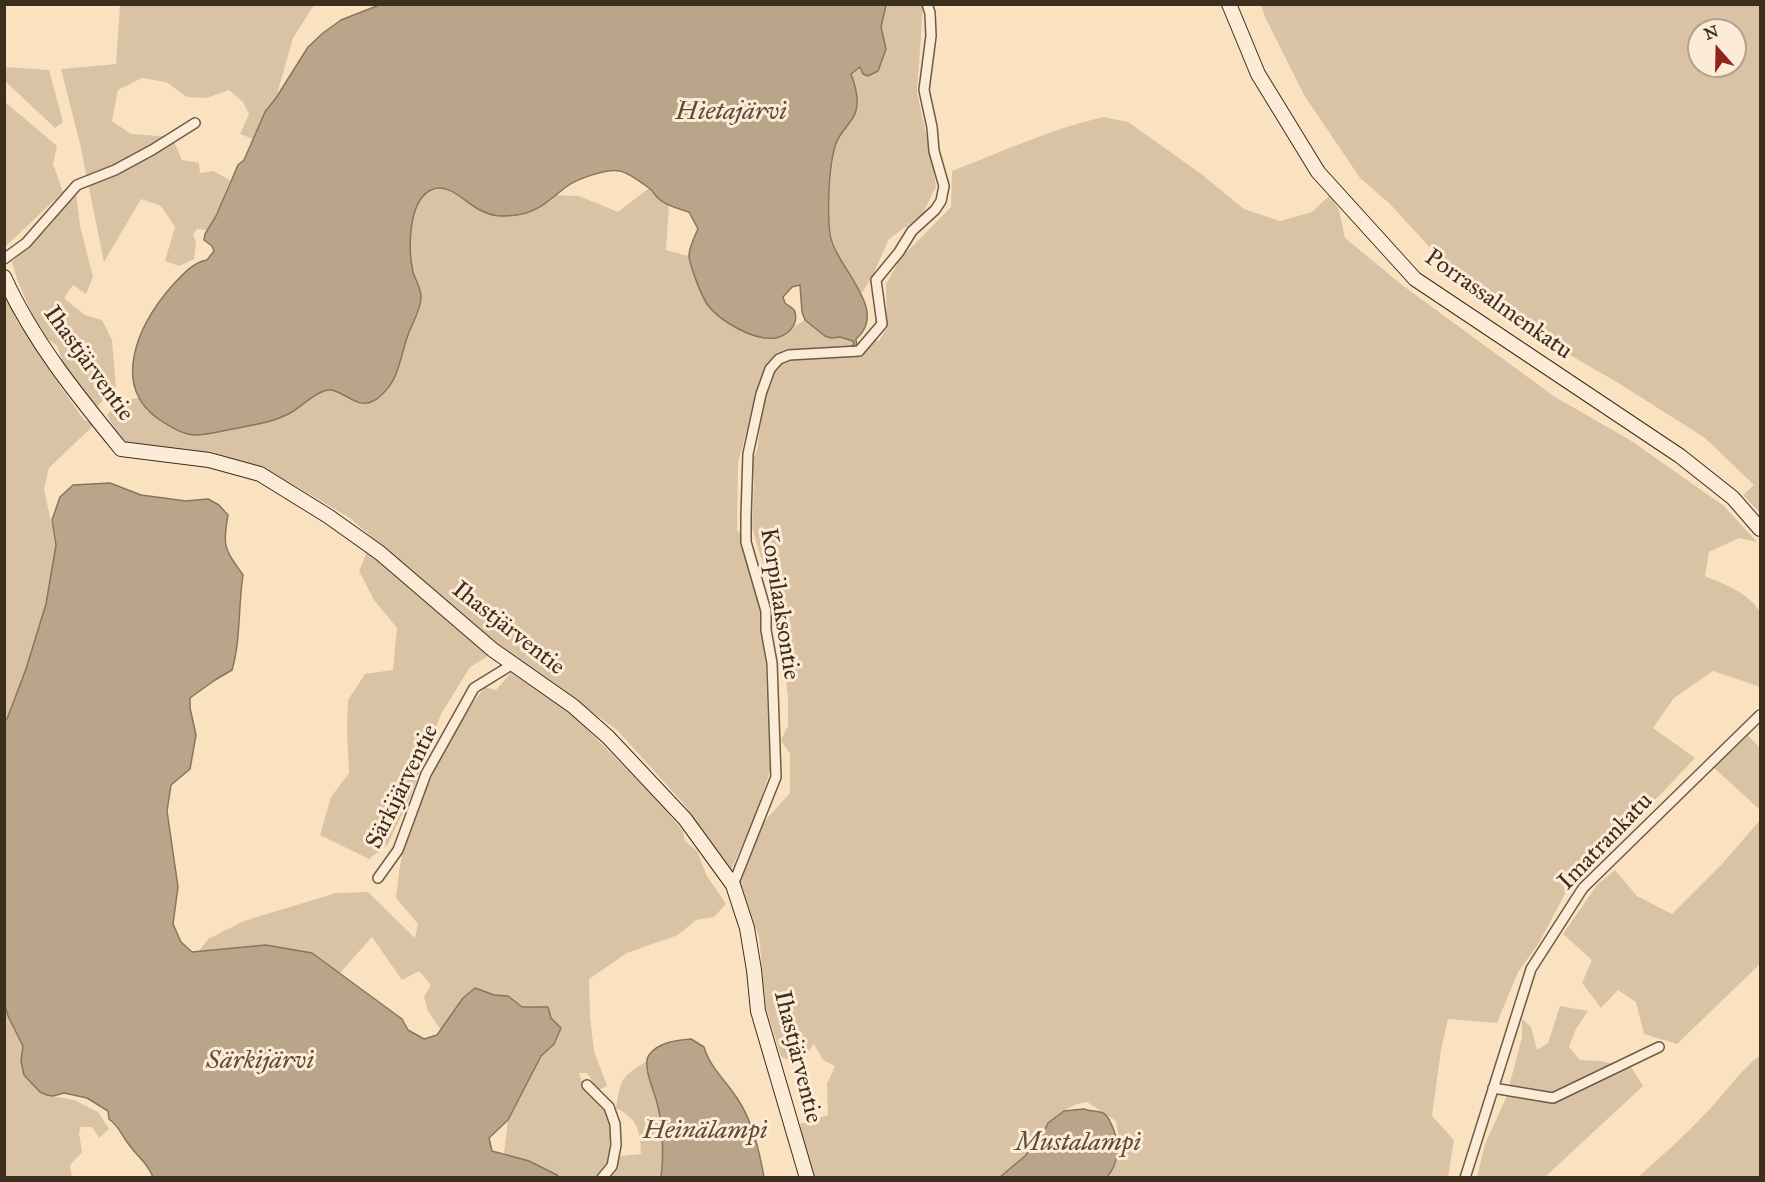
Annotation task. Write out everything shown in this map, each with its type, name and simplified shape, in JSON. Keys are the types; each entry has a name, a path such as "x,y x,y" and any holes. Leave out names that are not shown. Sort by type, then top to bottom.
{"street":[{"name":"Korpilaaksontie","path":"733,885 776,777 772,674 766,630 766,611 746,542 748,454 761,394 771,369 779,359 789,355 859,351 882,324 876,280 900,252 912,231 935,210 941,201 944,186 934,151 932,127 924,90 931,36 930,13 927,4"},
{"name":"Porrassalmenkatu","path":"1229,4 1258,74 1318,172 1415,279 1680,456 1733,498 1761,529"},
{"path":"4,259 26,243 77,185 115,170 195,123"},
{"name":"Ihastjärventie","path":"4,277 30,326 58,371 121,449 209,460 260,474 328,516 380,553 493,650 573,706 608,737 685,819 733,885 747,928 758,1011 807,1178"},
{"name":"Särkijärventie","path":"378,878 398,850 426,774 474,688 513,664"},
{"name":"Imatrankatu","path":"1465,1178 1531,969 1583,888 1761,715"},
{"path":"1493,1088 1553,1098 1659,1047"},
{"path":"587,1085 609,1107 615,1124 616,1145 612,1166 602,1178"}],"shaded area":[{"path":"120,5 314,5 293,38 276,98 265,112 253,139 240,134 249,114 243,102 229,90 207,98 187,97 166,82 142,78 118,90 112,121 131,134 172,137 182,160 199,163 200,173 213,171 230,180 216,216 207,230 197,229 193,234 196,243 194,259 179,266 165,261 175,227 161,206 141,199 104,262 80,144 61,69 116,64"},
{"path":"886,5 923,6 917,93 936,187 922,215 889,239 862,293 843,263 833,239 829,213 831,178 838,138 852,119 856,109 856,90 851,74 860,67 868,76 878,71 886,49 881,27"},
{"path":"1261,5 1760,5 1760,513 1743,495 1754,485 1705,438 1620,384 1537,336 1446,265 1389,203 1360,178 1304,95"},
{"path":"4,67 49,70 63,122 55,128 5,81"},
{"path":"4,101 57,146 53,164 63,192 6,246"},
{"path":"1103,117 1128,122 1200,173 1244,209 1280,221 1312,212 1330,195 1339,210 1345,238 1402,285 1555,397 1630,440 1724,506 1757,542 1739,538 1709,552 1705,576 1743,594 1760,612 1760,687 1713,671 1674,698 1653,728 1695,758 1660,795 1601,850 1567,890 1539,943 1518,972 1497,1023 1448,1019 1441,1050 1432,1116 1454,1140 1448,1177 1108,1177 1116,1163 1119,1150 1116,1121 1087,1102 1066,1109 1058,1115 1026,1156 1000,1177 814,1177 805,1151 800,1124 828,1115 827,1084 835,1066 823,1060 814,1044 799,1063 781,1057 766,1008 759,937 740,884 762,824 790,793 790,754 781,740 788,726 788,699 782,642 777,611 752,527 754,482 752,460 757,451 763,402 769,381 778,365 788,358 828,352 859,356 874,339 879,341 887,328 886,284 900,259 951,207 952,171 1045,134"},
{"path":"649,188 659,200 669,204 666,250 689,256 693,271 787,334 793,327 805,320 825,336 853,341 854,345 775,359 758,387 738,463 737,530 742,535 764,626 770,771 757,811 731,870 683,803 617,730 501,646 441,598 350,518 261,466 220,460 214,452 182,453 122,441 107,415 119,401 138,398 148,412 326,390 365,403 405,342 421,303 421,291 411,261 411,234 417,207 423,197 432,191 449,190 479,210 548,203 557,195 579,196 618,212"},
{"path":"76,193 80,226 93,277 86,294 73,285 64,298 85,315 102,320 112,340 116,387 94,410 65,368 57,346 40,333 12,262 47,229"},
{"path":"4,294 18,323 51,373 84,420 95,424 49,468 44,489 56,545 46,604 26,669 7,719 4,719"},
{"path":"367,552 488,656 470,667 441,714 411,795 388,844 369,859 320,835 331,797 349,773 348,700 365,674 393,670 397,628 374,600 359,571"},
{"path":"511,673 567,709 658,801 683,831 685,841 697,851 707,876 726,904 714,917 696,920 678,935 627,953 589,979 594,1051 607,1086 598,1090 587,1073 579,1073 584,1088 607,1110 611,1129 609,1150 620,1156 641,1154 640,1138 636,1126 629,1116 616,1108 619,1090 624,1079 647,1061 661,1121 663,1149 661,1177 559,1177 529,1161 504,1154 508,1120 541,1056 554,1044 535,1006 522,1007 508,996 494,995 475,988 462,998 441,1030 428,1011 424,997 431,985 419,971 402,980 372,937 339,974 312,953 267,945 199,951 208,939 244,921 336,893 368,892 415,938 418,924 396,898 400,863 409,831 437,766 472,704 485,687 496,690"},
{"path":"1744,731 1760,748 1760,810 1710,764"},
{"path":"1760,820 1760,964 1677,1044 1644,1034 1636,1002 1618,990 1601,1008 1582,983 1592,960 1563,934 1597,885 1615,870 1637,896 1672,914 1722,864"},
{"path":"4,1003 23,1046 21,1061 47,1095 74,1100 98,1112 109,1129 99,1138 92,1127 81,1127 79,1133 82,1152 70,1165 72,1177 5,1177"},
{"path":"1560,1006 1588,1011 1576,1029 1569,1047 1580,1060 1631,1067 1643,1086 1545,1177 1477,1178 1485,1144 1506,1098 1522,1037 1522,1019 1531,1027 1537,1050 1548,1043"},
{"path":"1760,1055 1760,1177 1638,1177 1698,1122 1739,1075"}],"water":[{"name":"Hietajärvi","path":"382,4 886,5 881,27 886,49 878,71 868,76 863,74 860,67 851,74 856,91 856,109 835,145 830,180 830,233 841,260 864,301 867,315 865,327 856,339 857,347 849,349 854,345 853,341 825,336 805,320 802,312 800,285 792,287 783,297 796,317 791,329 779,337 767,338 747,333 720,317 707,304 691,266 689,253 698,229 689,212 665,204 649,188 624,172 608,171 584,178 571,184 538,208 512,216 489,214 474,207 450,190 436,188 422,197 411,228 411,263 421,292 419,308 395,376 389,387 379,397 373,401 360,403 336,391 324,391 292,412 276,419 197,435 184,433 160,420 145,406 136,390 133,373 134,355 149,319 159,302 179,278 192,267 207,260 214,251 212,246 204,240 205,234 216,216 238,165 244,160 265,112 308,47 341,20"},
{"name":"Särkijärvi","path":"110,483 141,495 186,501 208,499 219,505 228,515 226,548 243,575 237,647 232,670 190,698 196,735 190,769 171,785 167,811 178,887 173,924 181,942 192,952 266,945 312,953 402,1019 408,1030 424,1039 437,1035 463,998 475,988 494,995 508,996 522,1007 548,1007 551,1018 561,1028 554,1044 541,1056 508,1120 489,1138 492,1151 529,1161 559,1177 153,1177 145,1163 109,1119 108,1111 87,1098 64,1093 53,1096 40,1092 24,1075 21,1061 23,1046 8,1016 4,1002 5,719 7,719 26,669 46,604 56,545 52,520 60,497 73,485"},
{"name":"Heinälampi","path":"691,1039 704,1047 714,1067 743,1107 755,1136 764,1177 661,1177 663,1148 661,1128 647,1070 647,1059 663,1044"},
{"name":"Mustalampi","path":"1084,1109 1105,1114 1115,1134 1116,1160 1107,1177 1000,1177 1025,1156 1043,1134 1048,1123 1064,1111"}]}
